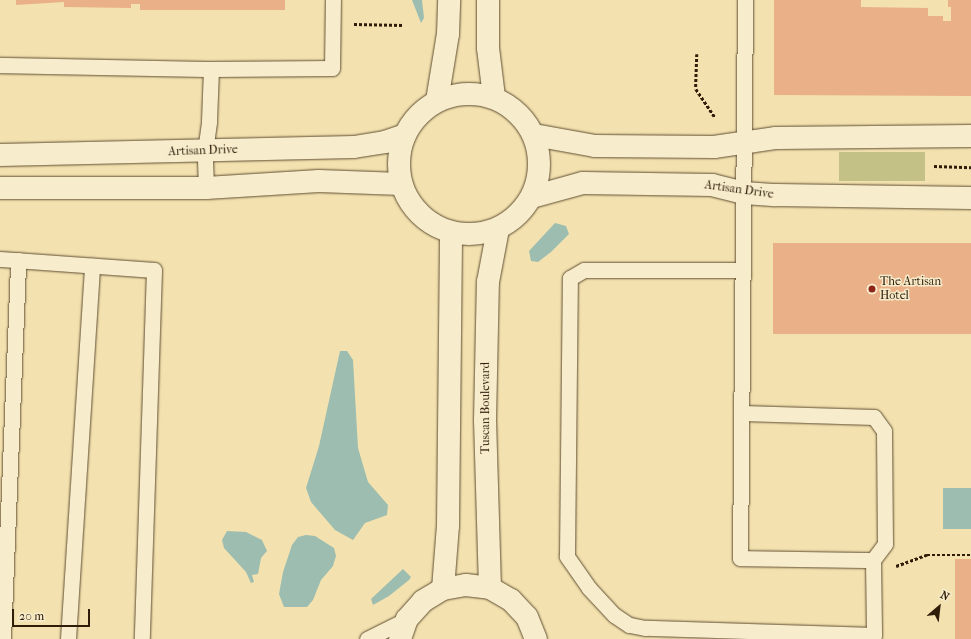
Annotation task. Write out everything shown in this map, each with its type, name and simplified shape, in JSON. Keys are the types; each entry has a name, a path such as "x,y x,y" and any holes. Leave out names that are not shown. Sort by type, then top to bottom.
{"main road":[{"path":"437,101 448,34 449,0"},
{"path":"488,0 488,48 494,98"},
{"path":"475,93 494,98 514,110 534,134 539,150 540,174 532,197 518,216 498,229 474,235 451,233 425,218 412,206 401,184 399,156 404,135 418,115 437,101 455,95 475,93"},
{"path":"534,134 596,146 714,147 776,138 971,136"},
{"name":"Artisan Drive","path":"0,155 354,147 384,142 404,135"},
{"path":"0,188 206,188 319,181 401,184"},
{"name":"Artisan Drive","path":"532,197 583,183 712,185 744,193 776,195 971,198"},
{"name":"Tuscan Boulevard","path":"490,588 485,422 487,297 498,229"},
{"path":"443,589 448,526 451,233"},
{"path":"404,629 423,601 443,589 466,585 490,588 511,600 527,617 536,639"}],"lane":[{"path":"0,65 211,69 332,68 333,0"},
{"path":"745,0 740,558 873,562"},
{"path":"206,188 205,151 209,122 211,69"},
{"path":"0,259 154,270 142,639"},
{"path":"3,639 18,260"},
{"path":"68,639 92,266"},
{"path":"742,413 874,417 884,431 885,544 873,562 874,635 645,628 629,625 614,615 589,588 567,556 570,278 584,270 743,270"},
{"path":"367,639 404,629"}],"path":[{"path":"352,24 404,25"},
{"path":"697,54 696,89 715,117"},
{"path":"934,166 971,167"},
{"path":"873,562 900,566 927,555 971,555"}],"shaded area":[{"path":"412,0 422,0 424,18 421,23"},
{"path":"839,152 925,152 925,181 839,181"},
{"path":"555,223 566,226 569,234 551,252 538,262 531,261 529,251"},
{"path":"340,351 347,351 353,360 358,448 368,482 388,505 387,515 365,523 353,540 335,530 311,502 306,488 319,446"},
{"path":"943,488 971,488 971,529 943,529"},
{"path":"227,531 246,532 262,540 267,551 261,558 258,574 252,575 254,582 251,583 246,572 224,548 222,540"},
{"path":"306,535 315,536 334,548 336,556 333,566 321,580 313,600 307,607 284,607 279,594 283,572 292,545 298,537"},
{"path":"403,569 411,577 409,580 389,596 373,605 371,599"}],"building":[{"path":"16,0 285,0 285,10 140,10 140,4 131,4 131,8 64,7 64,2 16,5"},
{"path":"774,0 861,0 861,7 928,8 928,16 943,16 943,21 951,21 951,7 948,7 948,0 971,0 971,96 774,95"},
{"name":"The Artisan Hotel","path":"773,243 971,243 971,334 773,334"},
{"path":"955,559 971,559 971,639 955,639"}],"place":[{"name":"The Artisan Hotel","path":"872,289"}]}
